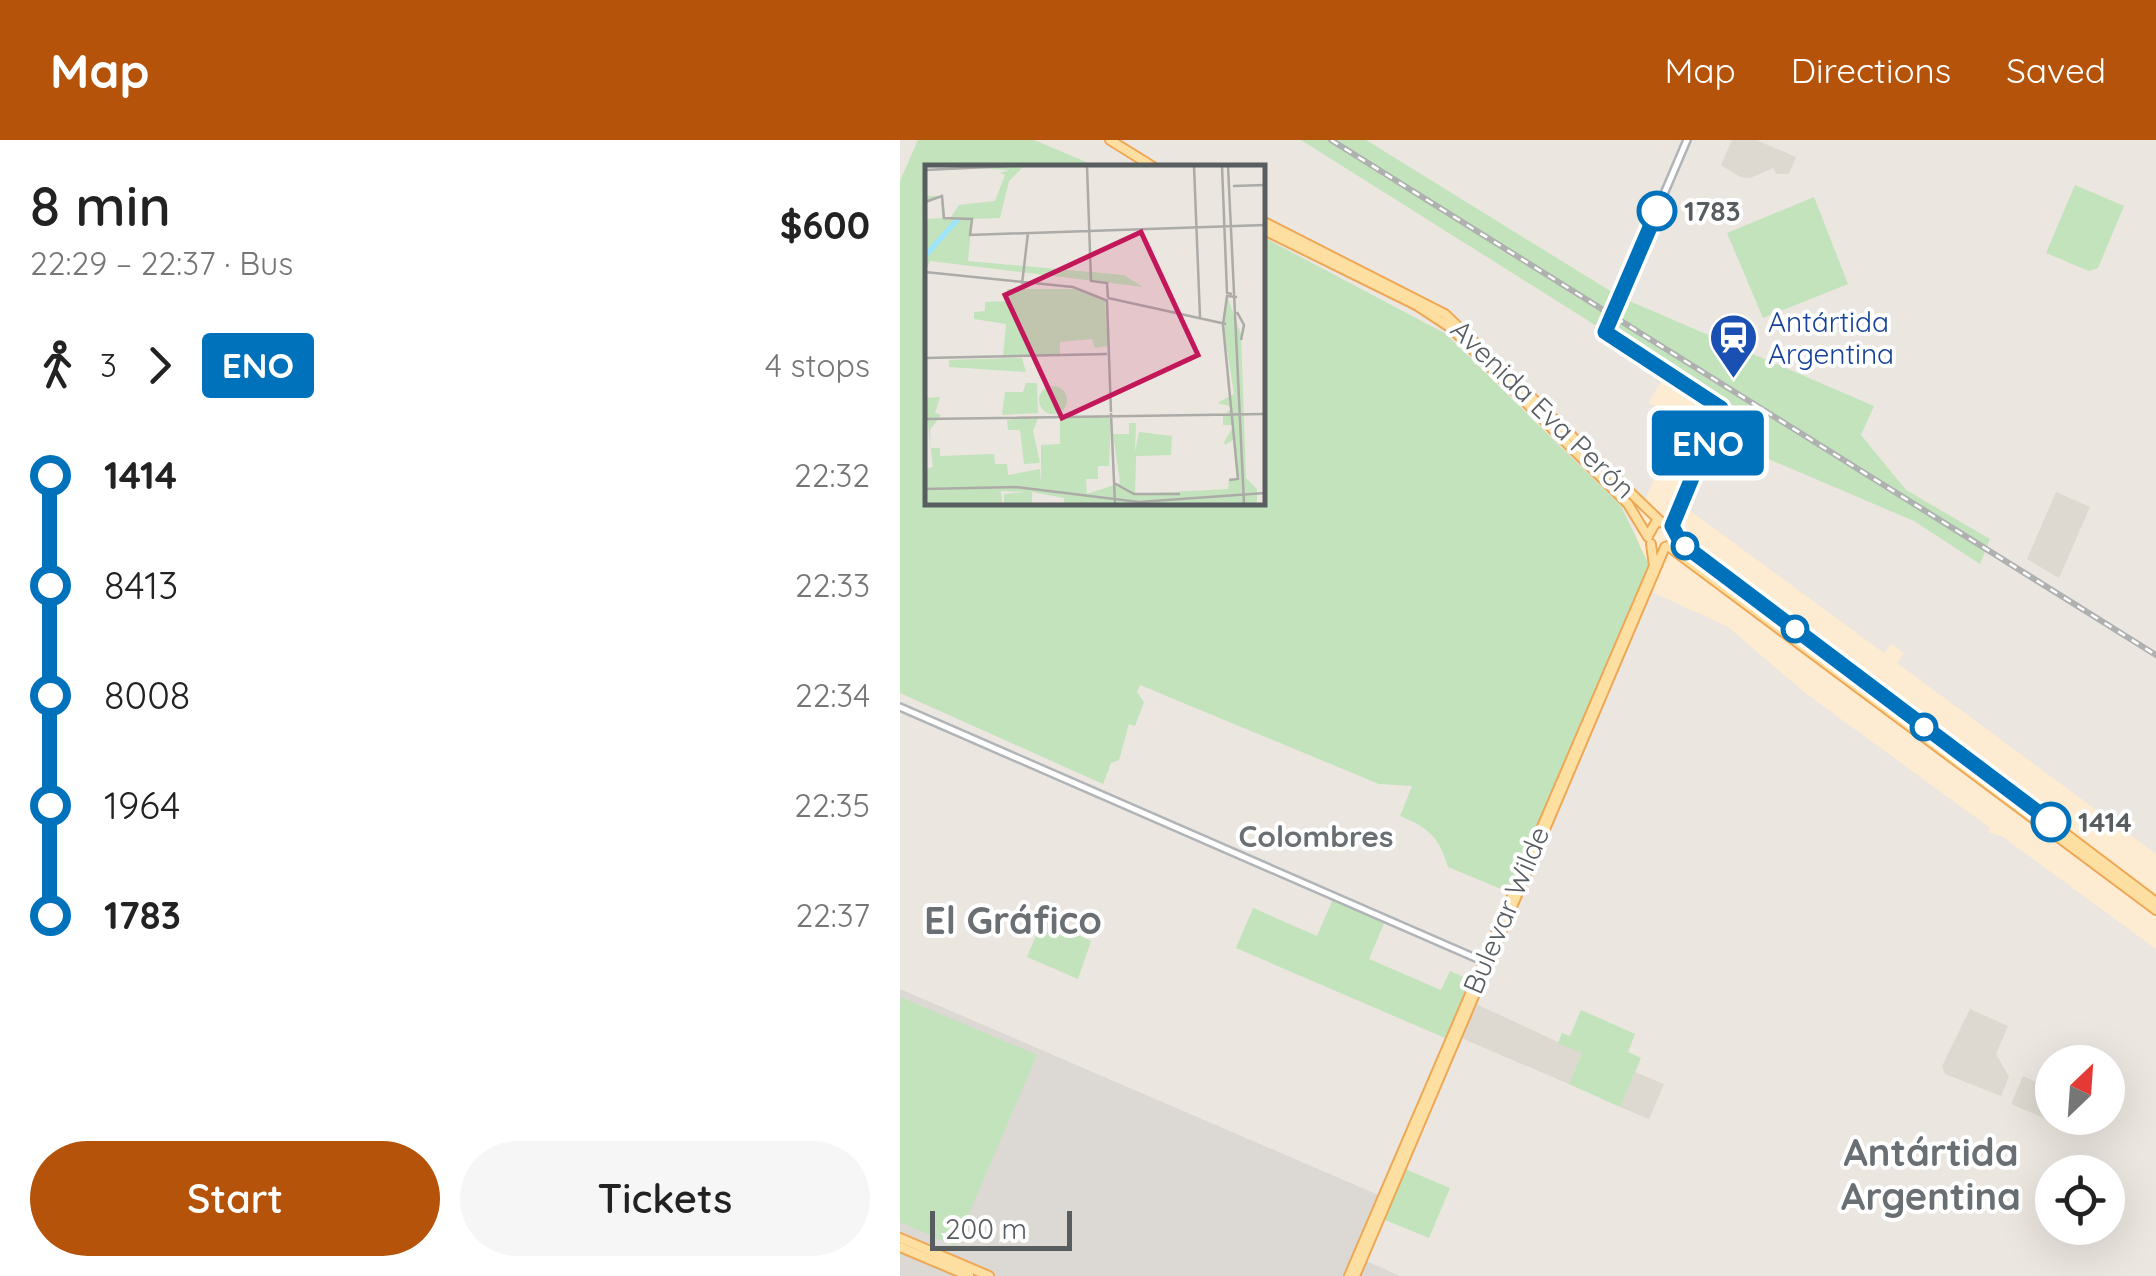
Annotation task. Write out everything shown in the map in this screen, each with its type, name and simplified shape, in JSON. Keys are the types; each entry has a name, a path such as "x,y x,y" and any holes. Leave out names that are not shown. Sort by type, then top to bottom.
{"main road":[{"path":"1110,140 1149,165"},
{"name":"Avenida Eva Perón","path":"1265,223 1445,314 1668,525 1684,545 2156,902"},
{"name":"Avenida Eva Perón","path":"1265,230 1416,305 1451,328 1628,504 1650,540"},
{"path":"1668,525 1650,527 1650,540 1666,547 2156,910"},
{"name":"Bulevar Wilde","path":"1486,962 1666,547 1668,525"},
{"name":"Bulevar Wilde","path":"1352,1276 1654,566 1650,540"},
{"path":"900,1238 964,1271"},
{"path":"900,1246 964,1271 989,1276"}],"street":[{"path":"1668,525 1680,507 1719,418 1720,406 1605,332 1687,140"},
{"path":"900,707 1486,962"}],"shaded area":[{"path":"1732,140 1756,140 1796,157 1789,174 1777,174 1773,168 1750,178 1740,177 1721,165"},
{"path":"1666,374 1713,403 1716,412 1677,501 1884,653 1891,644 1904,653 1897,663 2156,854 2156,949 2003,837 1988,832 1990,828 1804,692 1728,627 1650,591 1634,524 1682,417 1648,403"},
{"path":"2056,492 2090,507 2059,578 2027,559"},
{"path":"900,989 1383,1197 1357,1257 1400,1276 900,1276"},
{"path":"1476,1004 1582,1053 1569,1084 1461,1038"},
{"path":"1970,1009 2008,1026 1996,1054 2009,1077 2001,1096 1945,1074 1942,1066"},
{"path":"1635,1072 1664,1084 1649,1119 1620,1107"},
{"path":"2023,1076 2035,1081 2035,1114 2011,1104"}],"green space":[{"path":"918,140 1034,140 1093,165 925,165 925,505 1265,505 1265,238 1446,334 1621,506 1649,565 1510,887 1501,889 1448,867 1432,835 1400,816 1412,786 1379,784 1140,685 1137,692 1144,702 1135,726 1129,724 1119,760 1111,763 1103,784 900,693 900,181"},
{"path":"1301,140 1366,140 1620,297 1874,406 1861,435 1906,490 1990,539 1980,564 1914,521 1712,435 1720,406 1711,398"},
{"path":"2075,185 2124,206 2098,268 2089,271 2046,253"},
{"path":"1814,197 1848,284 1763,318 1727,233"},
{"path":"1333,899 1385,921 1369,959 1441,990 1450,971 1470,980 1445,1038 1236,948 1253,908 1317,936"},
{"path":"1043,919 1091,941 1078,979 1027,957"},
{"path":"900,997 1037,1055 955,1246 900,1222"},
{"path":"1581,1010 1635,1034 1628,1052 1641,1058 1620,1107 1569,1084 1582,1053 1558,1043 1562,1033 1570,1036"},
{"path":"1405,1169 1450,1188 1429,1238 1383,1219"}],"railway":[{"path":"1331,140 2156,655"}],"bus line":[{"name":"ENO","path":"1657,211 1605,332 1721,408 1672,526 1681,543 2051,822"}],"place":[{"name":"1783","path":"1657,211"},
{"name":"Antártida Argentina","path":"1733,380"},
{"name":"1414","path":"2051,822"}],"district":[{"name":"Colombres","path":"1316,837"},
{"name":"El Gráfico","path":"1013,921"},
{"name":"Antártida Argentina","path":"1931,1175"}]}
